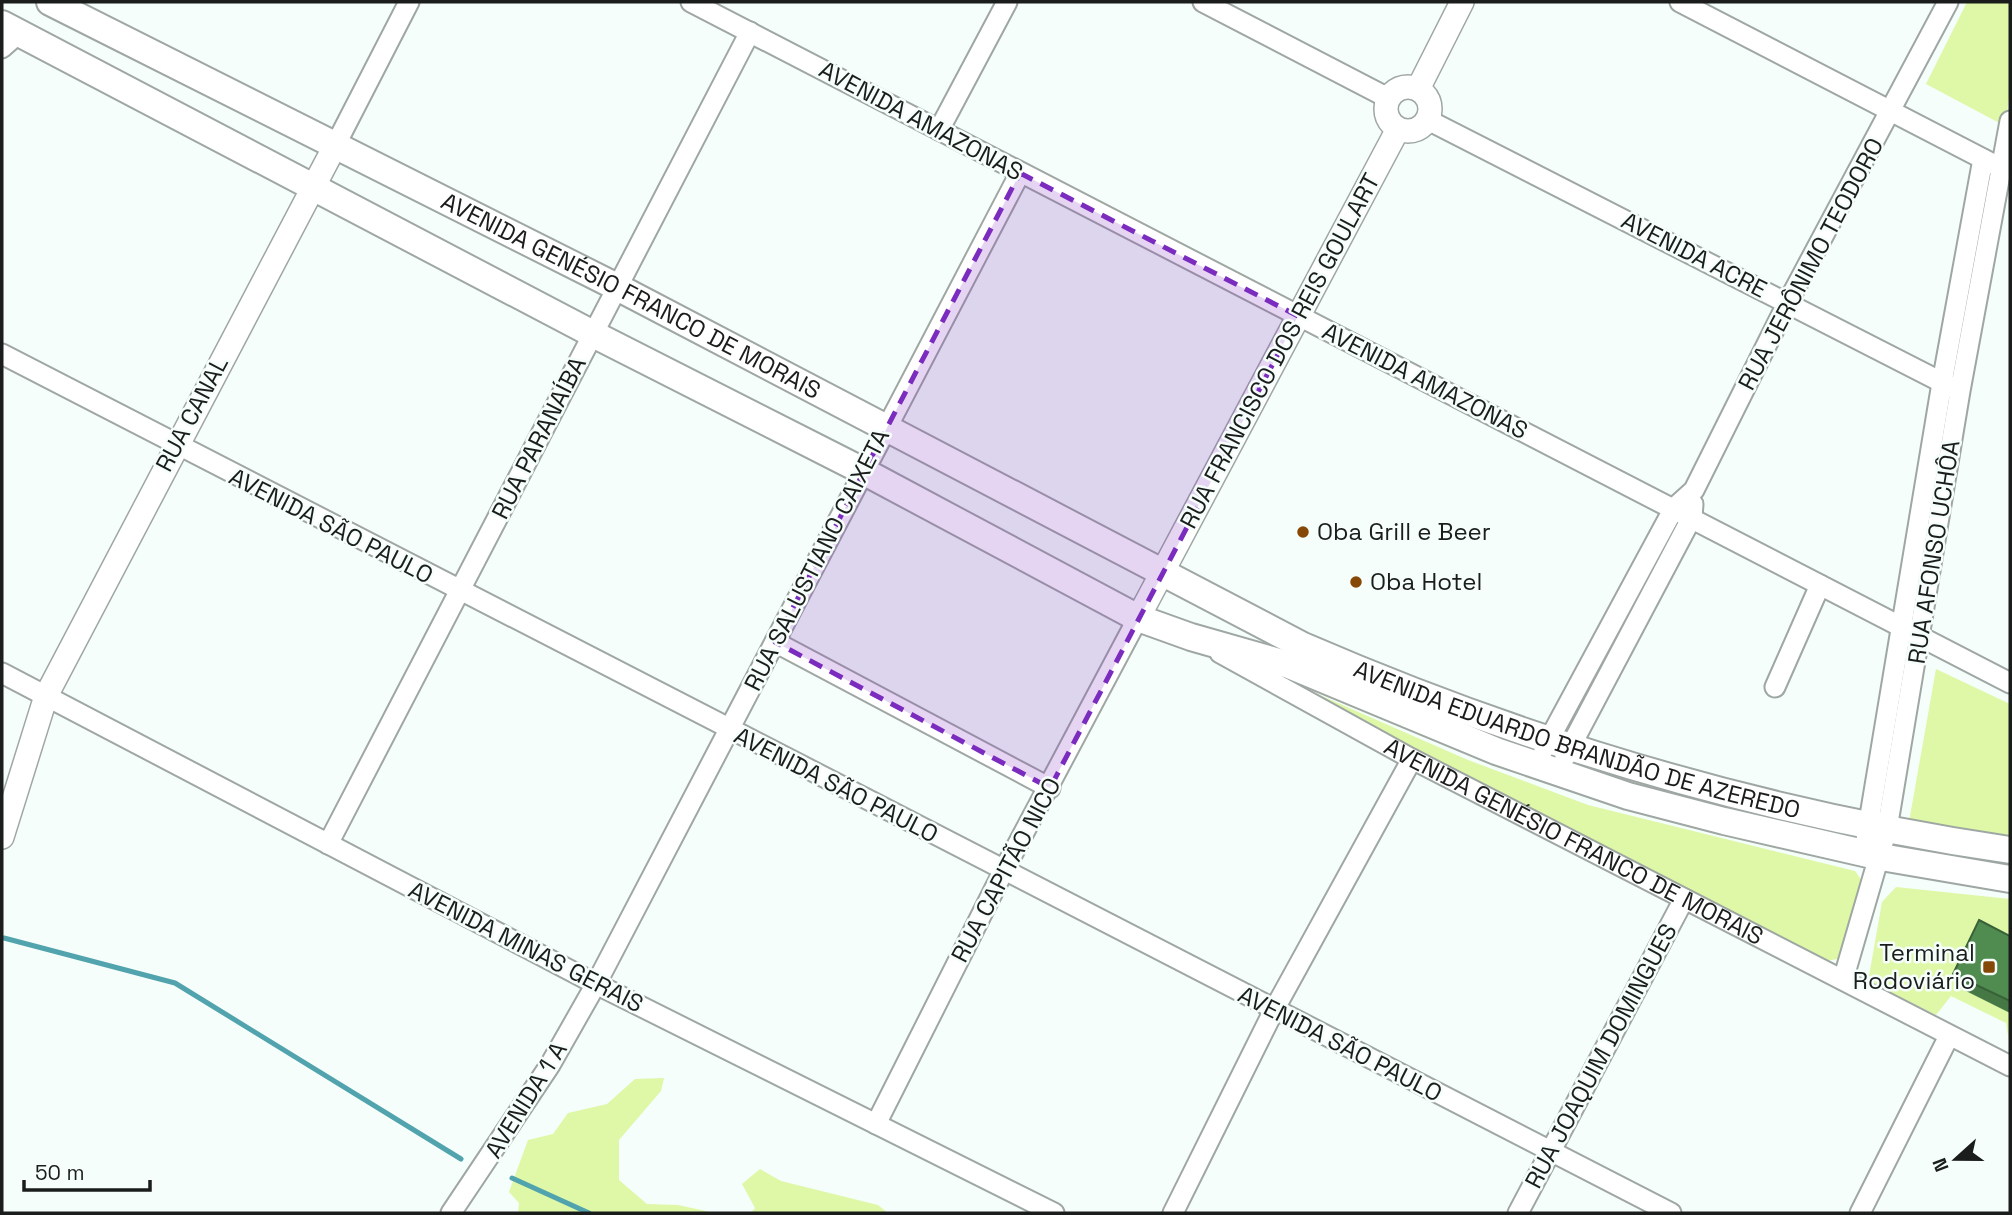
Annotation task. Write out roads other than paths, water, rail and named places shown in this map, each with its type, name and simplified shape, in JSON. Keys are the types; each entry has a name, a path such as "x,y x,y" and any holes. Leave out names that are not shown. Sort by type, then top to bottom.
{"main road":[{"path":"8,35 29,22 36,2"},
{"name":"AVENIDA GENÉSIO FRANCO DE MORAIS","path":"50,2 619,288 884,429 1163,572"},
{"name":"AVENIDA GENÉSIO FRANCO DE MORAIS","path":"8,35 863,471 1138,618 1191,637"},
{"name":"AVENIDA EDUARDO BRANDÃO DE AZEREDO","path":"1163,572 1315,651 1396,686 1559,744 1688,785 1878,828 2010,850"},
{"name":"AVENIDA EDUARDO BRANDÃO DE AZEREDO","path":"1191,637 1289,665 1546,770 1724,821 1872,855 2010,879"}],"street":[{"name":"RUA CANAL","path":"2,837 46,696 409,2"},
{"name":"AVENIDA AMAZONAS","path":"691,2 2010,683"},
{"path":"939,130 1007,2"},
{"path":"1203,2 1388,99"},
{"path":"1418,89 1462,2"},
{"path":"1680,2 2006,169"},
{"name":"RUA JERÔNIMO TEODORO","path":"1546,770 1674,508 1694,490 1788,302 1948,2"},
{"name":"RUA PARANAÍBA","path":"328,844 750,32"},
{"path":"1398,89 1418,89 1429,102 1428,120 1415,131 1398,129 1388,119 1388,99 1398,89"},
{"name":"AVENIDA ACRE","path":"1428,120 1961,391"},
{"name":"RUA FRANCISCO DOS REIS GOULART","path":"1163,572 1398,129"},
{"name":"RUA AFONSO UCHÔA","path":"1843,980 1920,636 1961,391 2006,169 2009,130"},
{"name":"RUA AFONSO UCHÔA","path":"1878,828 1902,627 1942,383 1983,159"},
{"name":"RUA SALUSTIANO CAIXETA","path":"596,984 1020,173"},
{"name":"AVENIDA SÃO PAULO","path":"2,354 1003,872 1671,1213"},
{"name":"RUA JERÔNIMO TEODORO","path":"1559,744 1692,517 1694,490"},
{"path":"1138,618 1163,572"},
{"path":"1775,687 1820,585"},
{"name":"RUA CAPITÃO NICO","path":"876,1124 1003,872 1138,618"},
{"name":"AVENIDA GENÉSIO FRANCO DE MORAIS","path":"1191,637 1412,760 2010,1066"},
{"path":"775,642 1050,788"},
{"name":"AVENIDA MINAS GERAIS","path":"2,673 596,984 1054,1213"},
{"path":"1173,1213 1274,1010 1412,760"},
{"name":"RUA JOAQUIM DOMINGUES","path":"1518,1213 1684,899"},
{"name":"AVENIDA 1 A","path":"451,1213 544,1076 596,984"},
{"path":"1860,1213 1949,1036"}],"waterway":[{"path":"4,938 175,983 461,1159"},
{"path":"512,1178 589,1213"}],"place":[{"name":"Oba Grill e Beer","path":"1303,532"},
{"name":"Oba Hotel","path":"1356,582"},
{"name":"Terminal Rodoviário","path":"1989,967"}]}
